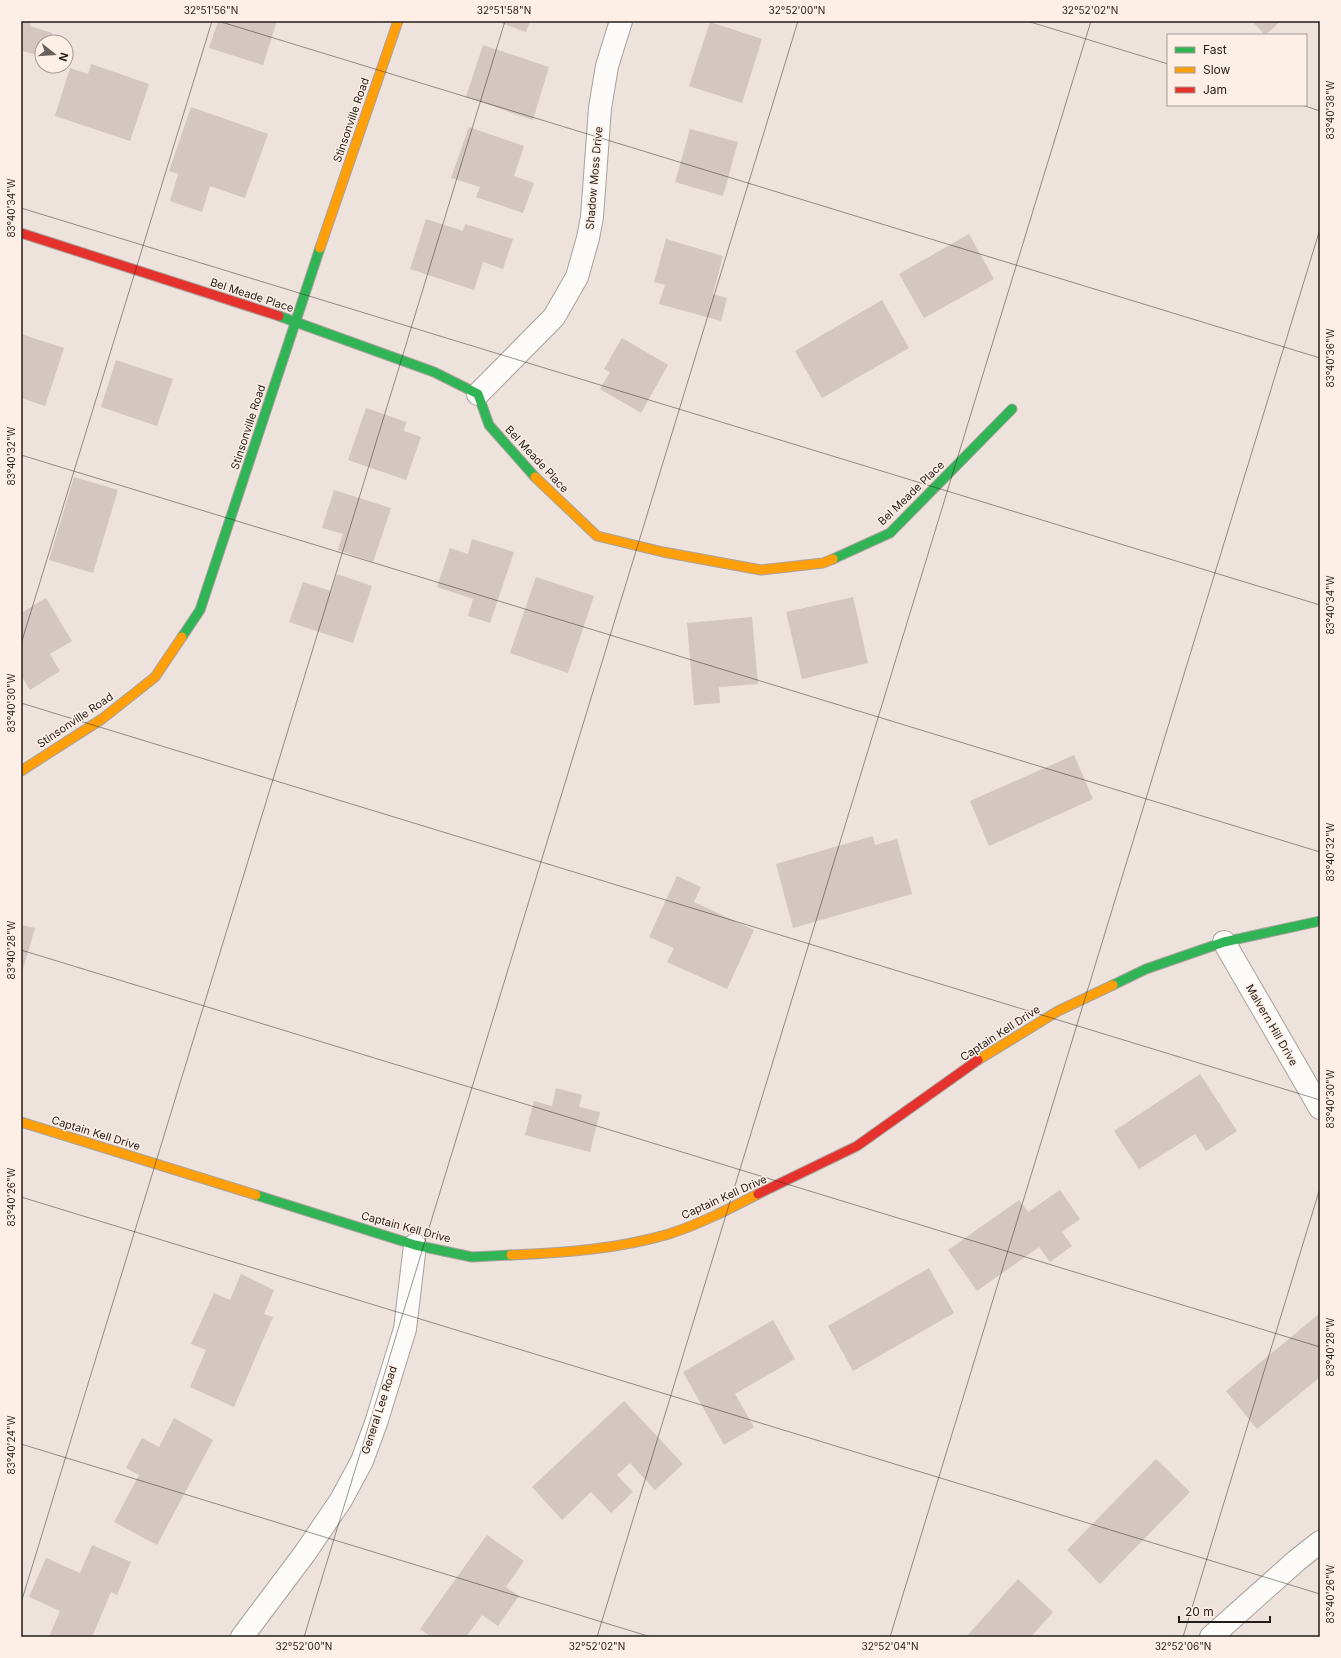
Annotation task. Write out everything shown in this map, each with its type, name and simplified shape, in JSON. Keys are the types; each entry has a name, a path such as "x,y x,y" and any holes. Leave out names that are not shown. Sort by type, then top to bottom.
{"street":[{"name":"Stinsonville Road","path":"21,771 102,719 155,677 200,610 295,321 398,21"},
{"name":"Shadow Moss Drive","path":"478,394 554,317 577,276 588,238 592,217 600,108 607,66 621,21"},
{"name":"Bel Meade Place","path":"21,233 295,321 434,372 478,394 489,425 532,474 597,536 662,552 761,570 823,563 890,533 1012,409"},
{"name":"Captain Kell Drive","path":"21,1122 415,1244 472,1257 556,1253 632,1242 668,1234 702,1222 857,1146 991,1051 1058,1011 1146,969 1224,942 1320,921"},
{"name":"Malvern Hill Drive","path":"1224,942 1320,1108"},
{"name":"General Lee Road","path":"242,1637 305,1553 341,1500 362,1461 376,1423 405,1329 415,1244"},
{"path":"1211,1637 1296,1561 1320,1542"}],"building":[{"path":"21,21 32,21 30,26 52,33 34,34 34,54 22,51 21,54"},
{"path":"218,21 277,21 263,65 209,48"},
{"path":"495,21 530,21 526,32"},
{"path":"1252,21 1281,21 1266,34 1264,34"},
{"path":"710,22 762,39 742,103 689,86"},
{"path":"483,45 549,67 533,120 466,97"},
{"path":"91,64 149,84 130,141 55,116 68,74 74,74 74,69 88,74"},
{"path":"191,107 268,134 245,198 210,186 202,212 170,201 178,174 169,171"},
{"path":"469,127 524,146 514,176 534,183 523,213 476,197 480,187 451,178"},
{"path":"690,129 738,142 723,196 675,182"},
{"path":"426,219 463,231 465,224 513,239 503,269 483,262 474,290 410,269"},
{"path":"969,234 994,279 924,318 899,274"},
{"path":"666,239 723,256 713,294 727,298 721,321 659,304 665,285 654,282"},
{"path":"882,300 909,348 822,398 795,351"},
{"path":"21,334 64,348 45,406 21,398"},
{"path":"622,338 668,365 641,413 600,389 610,372 604,369"},
{"path":"116,360 173,379 157,426 101,407"},
{"path":"366,408 406,422 404,431 421,437 406,480 348,460"},
{"path":"74,477 118,490 93,573 49,560"},
{"path":"334,490 391,508 373,562 338,550 343,534 322,528"},
{"path":"472,539 514,552 490,623 468,616 473,599 437,587 450,548 468,554"},
{"path":"337,574 372,586 353,643 289,622 303,582 331,591"},
{"path":"536,577 594,596 568,673 510,653"},
{"path":"853,597 868,663 802,679 786,612"},
{"path":"46,598 72,641 50,654 60,671 30,690 21,675 21,613"},
{"path":"752,617 758,684 719,687 720,703 694,705 687,623"},
{"path":"1074,755 1093,799 989,846 970,801"},
{"path":"873,836 875,845 897,839 912,894 793,928 776,864"},
{"path":"677,876 701,887 694,902 754,930 727,989 667,962 674,948 649,937"},
{"path":"21,925 35,928 21,976"},
{"path":"1200,1074 1237,1131 1206,1151 1195,1134 1139,1169 1114,1131"},
{"path":"556,1088 582,1095 579,1107 600,1112 590,1152 525,1135 534,1101 552,1106"},
{"path":"1060,1190 1080,1219 1062,1232 1072,1246 1050,1262 1039,1247 977,1291 948,1250 1019,1200 1028,1212"},
{"path":"929,1268 954,1313 853,1371 828,1326"},
{"path":"241,1274 274,1290 264,1314 273,1317 234,1407 190,1387 206,1350 191,1344 214,1293 230,1300"},
{"path":"1320,1313 1320,1377 1257,1429 1226,1391"},
{"path":"773,1320 795,1359 735,1394 754,1427 724,1445 683,1372"},
{"path":"624,1401 683,1464 655,1490 630,1463 617,1475 633,1492 611,1513 591,1492 562,1520 532,1487"},
{"path":"174,1418 213,1440 157,1545 114,1522 139,1475 126,1468 142,1438 159,1447"},
{"path":"1156,1459 1190,1492 1100,1584 1067,1550"},
{"path":"487,1535 524,1561 506,1587 519,1596 498,1626 482,1615 466,1637 431,1637 420,1629"},
{"path":"92,1545 131,1562 117,1595 111,1592 92,1637 49,1637 60,1611 29,1597 46,1558 80,1573"},
{"path":"1018,1579 1053,1612 1031,1637 966,1637"}],"traffic: fast":[{"path":"182,637 200,610 320,248"},
{"path":"279,316 434,372 478,394 489,425 535,477"},
{"path":"833,559 890,533 1012,409"},
{"path":"1113,985 1146,969 1224,942 1320,921"},
{"path":"256,1195 415,1245 472,1257 511,1255"}],"traffic: slow":[{"path":"320,248 398,21"},
{"path":"535,477 597,536 663,552 761,570 823,563 833,559"},
{"path":"21,771 102,719 155,677 182,637"},
{"path":"978,1060 1058,1011 1113,985"},
{"path":"21,1122 256,1195"},
{"path":"511,1255 610,1247 650,1239 692,1226 758,1194"}],"traffic: jam":[{"path":"21,233 279,316"},
{"path":"758,1194 857,1146 978,1060"}]}
